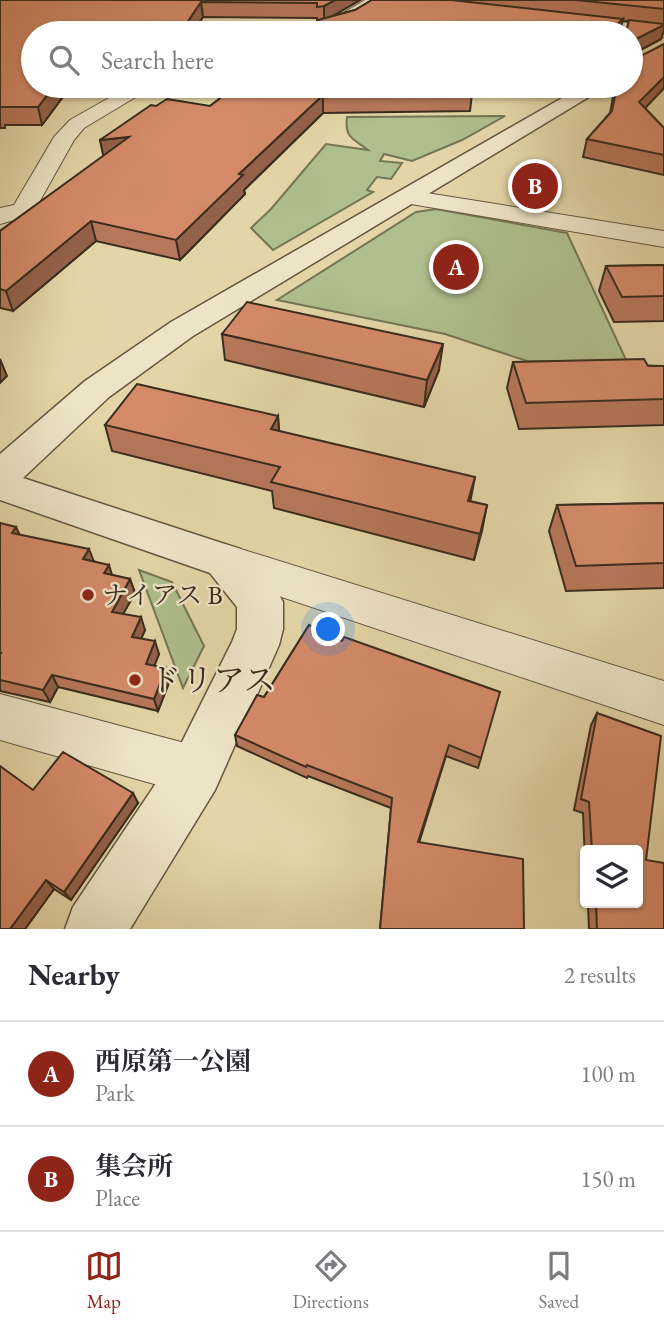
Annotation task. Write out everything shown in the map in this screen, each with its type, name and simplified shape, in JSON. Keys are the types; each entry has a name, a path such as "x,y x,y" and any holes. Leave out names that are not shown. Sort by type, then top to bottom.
{"street":[{"path":"348,21 375,0"},
{"path":"623,9 637,21"},
{"path":"555,19 565,21"},
{"path":"643,27 659,40"},
{"path":"0,216 23,210 65,137 77,124 123,98"},
{"path":"0,476 97,389 172,337 577,98"},
{"path":"408,197 664,239"},
{"path":"0,485 664,704"},
{"path":"95,929 196,771 260,629 260,602 225,561"},
{"path":"2,720 196,771"}],"green space":[{"path":"505,116 462,140 412,161 384,154 380,161 402,163 391,179 377,177 367,190 373,192 273,250 251,228 271,209 326,144 368,150 349,134 347,117"},
{"path":"436,209 567,233 627,362 527,361 445,334 277,300 416,212"},
{"path":"139,570 172,582 204,646 183,688"}],"building":[{"path":"0,0 335,0 317,7 317,3 201,2 188,21 21,21 21,98 45,98 38,107 0,107"},
{"path":"372,0 451,0 623,19 318,21 355,10"},
{"path":"576,0 664,0 664,9"},
{"path":"643,22 664,25 643,36"},
{"path":"664,44 664,77 643,98 643,55"},
{"path":"220,98 320,98 239,174 243,175 176,240 91,221 6,291 0,289 0,231 129,137 100,140 151,105 156,106 167,99 210,106"},
{"path":"615,98 643,98 639,102 664,128 664,155 587,139 612,111"},
{"path":"664,265 664,296 622,297 606,266"},
{"path":"247,302 443,344 427,380 222,334"},
{"path":"644,359 648,366 664,366 664,399 526,403 513,362"},
{"path":"137,384 278,416 271,429 475,477 468,501 487,505 480,534 271,482 280,467 105,425"},
{"path":"664,503 664,563 576,566 557,505"},
{"path":"0,523 16,527 12,533 89,549 83,559 109,565 104,573 130,579 112,612 141,617 132,637 155,641 146,664 166,668 154,699 52,675 43,690 0,680"},
{"path":"309,625 342,641 344,637 500,692 481,758 449,745 418,842 523,859 524,929 380,929 392,798 307,765 306,767 235,735 257,695 264,697"},
{"path":"597,713 661,736 646,860 664,863 664,929 597,929 596,908 643,908 643,845 592,845 589,802 581,799"},
{"path":"63,752 133,793 64,892 46,880 10,929 0,929 0,766 33,790"}],"place":[{"name":"集会所","path":"535,186"},
{"name":"西原第一公園","path":"456,267"},
{"name":"ナイアス B","path":"88,595"},
{"name":"ドリアス","path":"135,680"}]}
